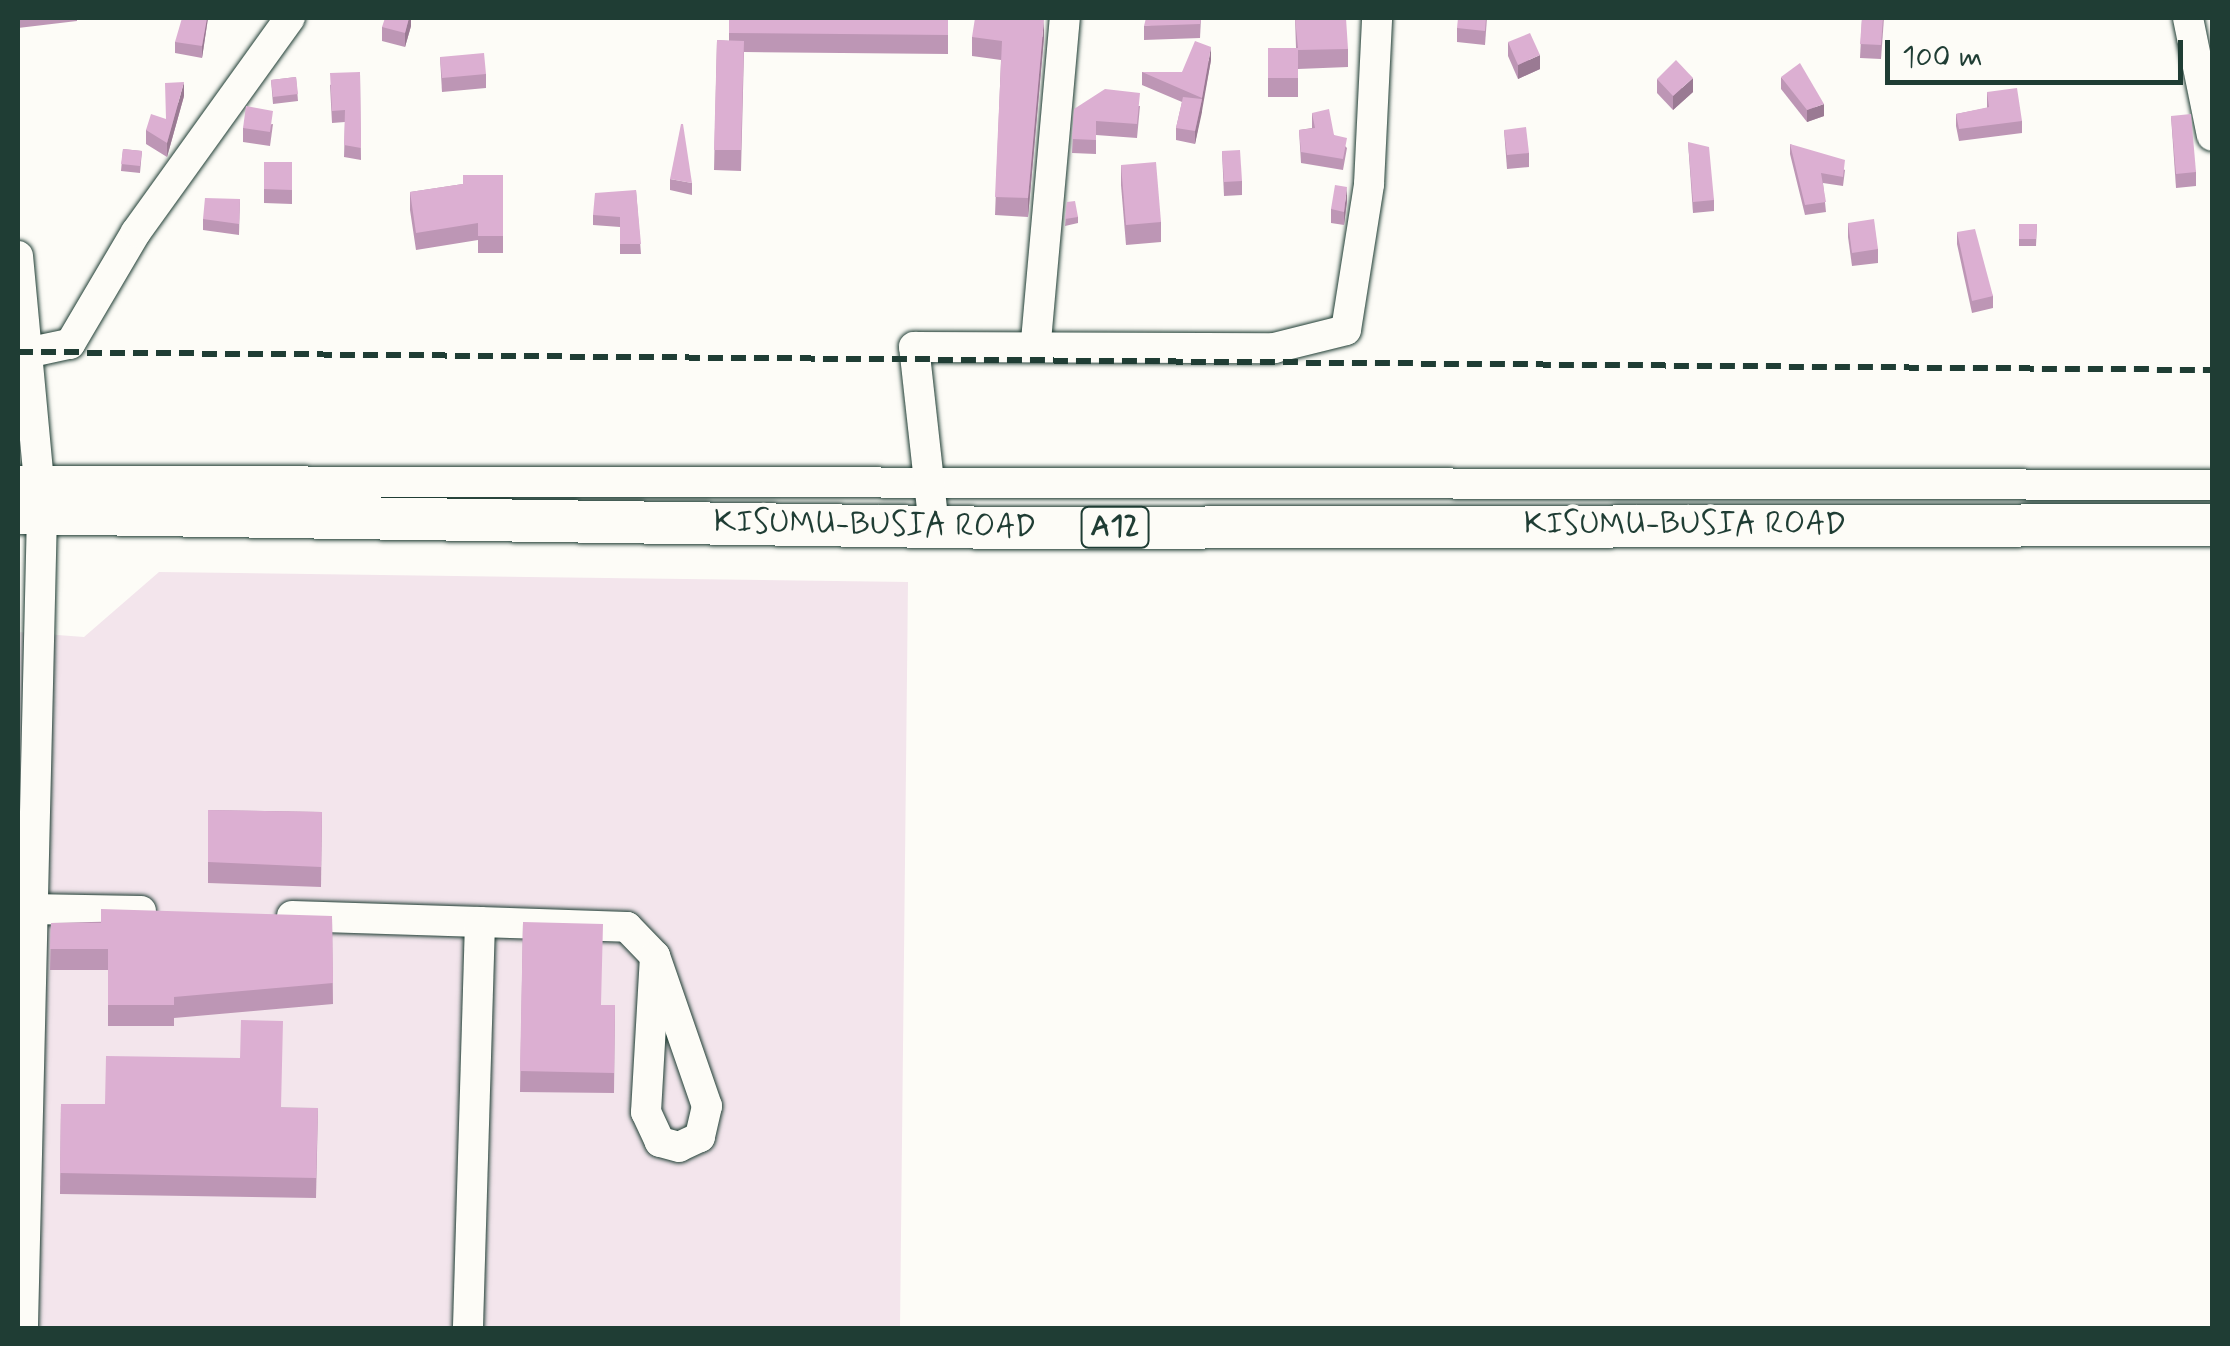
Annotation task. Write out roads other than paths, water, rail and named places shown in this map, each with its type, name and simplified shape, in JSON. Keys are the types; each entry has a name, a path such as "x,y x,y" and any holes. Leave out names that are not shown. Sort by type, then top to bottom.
{"highway":[{"name":"KISUMU-BUSIA ROAD","path":"29,497 934,527 2212,526"}],"street":[{"path":"31,352 70,344 136,232 290,18"},
{"path":"1036,341 1065,18"},
{"path":"934,527 911,350 1036,341 1274,348 1346,330 1369,184 1377,18"},
{"path":"2188,18 2212,136"},
{"path":"18,256 31,352 23,1328"},
{"path":"29,497 929,481 2212,484"},
{"path":"29,908 176,912"},
{"path":"252,915 627,926 655,956 706,1106 700,1136 680,1147 660,1142 646,1112 655,956"},
{"path":"468,1328 480,922"}],"railway":[{"path":"18,352 2212,370"}]}
